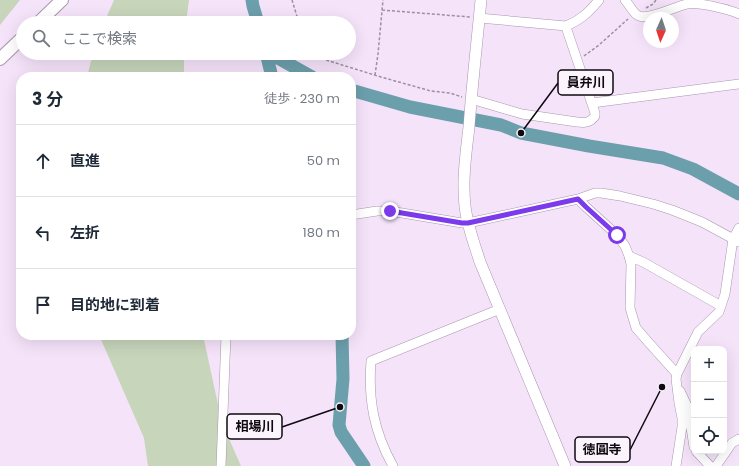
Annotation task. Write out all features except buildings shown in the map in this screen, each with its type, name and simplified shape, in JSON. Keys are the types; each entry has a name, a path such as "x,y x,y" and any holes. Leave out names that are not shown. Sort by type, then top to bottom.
{"main road":[{"path":"45,16 62,0"},
{"path":"0,59 16,44"}],"street":[{"path":"481,0 466,154 464,186 465,207 470,233 480,262 565,466"},
{"path":"479,18 566,26 577,21 588,13 599,0"},
{"path":"625,0 635,14 640,17 665,12 687,4 722,8 739,14"},
{"path":"471,100 522,114 586,123 590,121 595,116 592,103 566,26"},
{"path":"592,103 739,84"},
{"path":"356,214 383,210 468,223 578,199 595,193 601,193 638,200 679,212 737,236 725,294 721,306 718,312 698,332 677,374 676,379 682,427 676,466"},
{"path":"578,199 617,235 625,246 631,264 630,308 636,328 677,374"},
{"path":"629,256 643,262 721,306"},
{"path":"393,466 380,438 372,410 370,380 371,361 500,309"},
{"path":"221,466 226,340"},
{"path":"677,386 688,408 691,428"},
{"path":"716,466 732,443 739,439"},
{"path":"699,454 710,466"}],"path":[{"path":"292,0 297,16"},
{"path":"375,75 383,0"},
{"path":"382,10 479,18"},
{"path":"577,61 599,45 635,14"},
{"path":"326,60 431,91 450,93 471,100"}],"green space":[{"path":"0,0 20,0 0,25"},
{"path":"114,0 189,0 187,16 107,16"},
{"path":"91,60 184,60 184,72 88,72"},
{"path":"101,340 204,340 222,423 241,466 148,466 144,438"}],"waterway":[{"path":"252,0 256,16"},
{"path":"268,60 271,72"},
{"path":"282,60 303,72"},
{"path":"356,91 410,107 501,125 521,133 663,158 693,169 739,194"},
{"path":"342,340 343,379 339,425 341,432 364,466"}],"place":[{"name":"員弁川","path":"521,133"},
{"name":"徳圓寺","path":"662,387"},
{"name":"相場川","path":"340,407"}],"route":[{"path":"390,211 468,223 578,199 617,235"}]}
